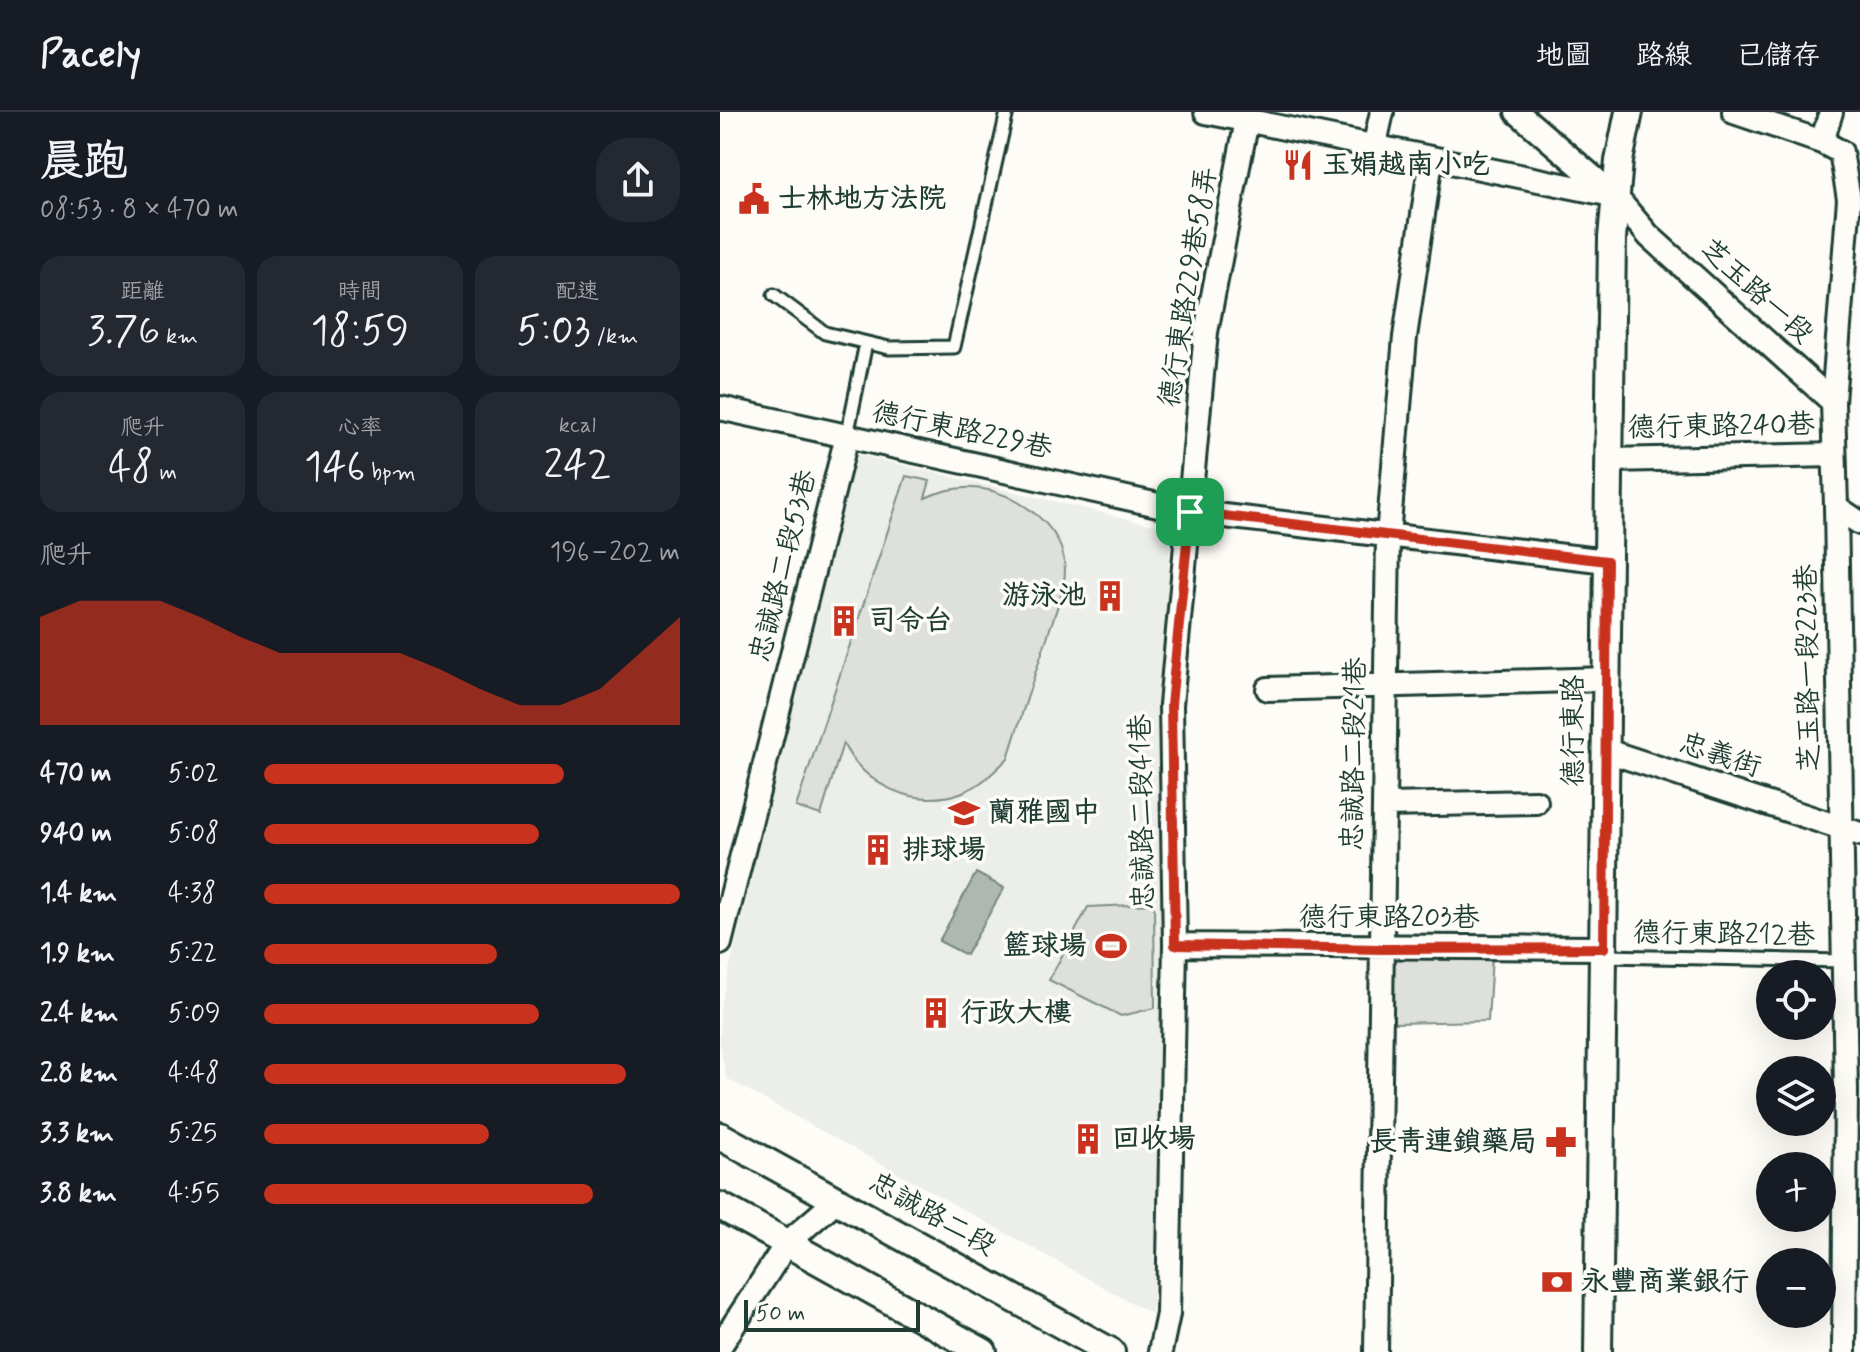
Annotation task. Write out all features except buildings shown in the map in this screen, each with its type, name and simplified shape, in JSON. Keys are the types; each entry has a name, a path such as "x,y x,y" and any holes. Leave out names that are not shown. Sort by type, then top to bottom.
{"street":[{"path":"1206,112 1615,196"},
{"path":"1374,148 1382,112"},
{"name":"芝玉路一段","path":"1517,112 1615,196 1649,236 1833,402"},
{"name":"德行東路","path":"1598,1352 1607,561 1615,196 1629,112"},
{"path":"1734,112 1822,142 1841,152 1849,199 1833,402 1836,507 1860,523"},
{"path":"1822,142 1831,112"},
{"name":"德行東路229巷58弄","path":"1190,512 1206,332 1247,120"},
{"name":"忠誠路二段21巷","path":"1376,1352 1388,536 1405,337 1431,160"},
{"name":"德行東路229巷","path":"720,408 1190,512 1388,536"},
{"name":"忠誠路二段53巷","path":"720,943 847,436"},
{"name":"德行東路240巷","path":"1610,460 1834,455"},
{"name":"芝玉路一段223巷","path":"1836,507 1852,831 1844,961 1853,1091 1844,1352"},
{"name":"忠誠路二段41巷","path":"1160,1352 1168,1314 1175,945 1171,705 1190,512"},
{"path":"1388,536 1607,561"},
{"path":"1268,689 1606,679"},
{"name":"忠義街","path":"1607,751 1852,831"},
{"path":"1385,805 1536,802"},
{"name":"德行東路203巷","path":"1175,945 1604,952"},
{"name":"忠誠路二段","path":"720,1136 1111,1352"},
{"path":"720,1346 787,1243 838,1199"},
{"path":"720,1206 983,1352"}],"lane":[{"path":"774,295 825,333 889,348 954,347 1007,112"},
{"path":"847,436 866,343"},
{"name":"德行東路212巷","path":"1604,952 1844,961"}],"shaded area":[{"name":"蘭雅國中","path":"852,453 1170,529 1162,732 1165,1012 1152,1314 726,1078 720,1043 720,1009"},
{"path":"906,476 930,481 925,498 960,488 984,489 1007,496 1036,514 1057,538 1061,548 1065,577 1061,594 1008,758 993,773 976,786 945,797 910,796 878,782 864,771 843,743 821,815 796,807"},
{"path":"976,873 1004,888 966,955 939,941"},
{"name":"籃球場","path":"1154,904 1155,1008 1121,1016 1049,980 1088,907"},
{"path":"1393,956 1492,957 1488,1021 1393,1023"}],"place":[{"name":"玉娟越南小吃","path":"1298,165"},
{"name":"士林地方法院","path":"754,199"},
{"name":"游泳池","path":"1110,596"},
{"name":"司令台","path":"844,621"},
{"name":"蘭雅國中","path":"964,813"},
{"name":"排球場","path":"878,850"},
{"name":"籃球場","path":"1111,946"},
{"name":"行政大樓","path":"936,1013"},
{"name":"回收場","path":"1088,1139"},
{"name":"長青連鎖藥局","path":"1561,1142"},
{"name":"永豐商業銀行","path":"1557,1282"}],"route":[{"path":"1190,512 1607,561 1604,948 1382,949 1175,945 1171,705 1190,512"}]}
